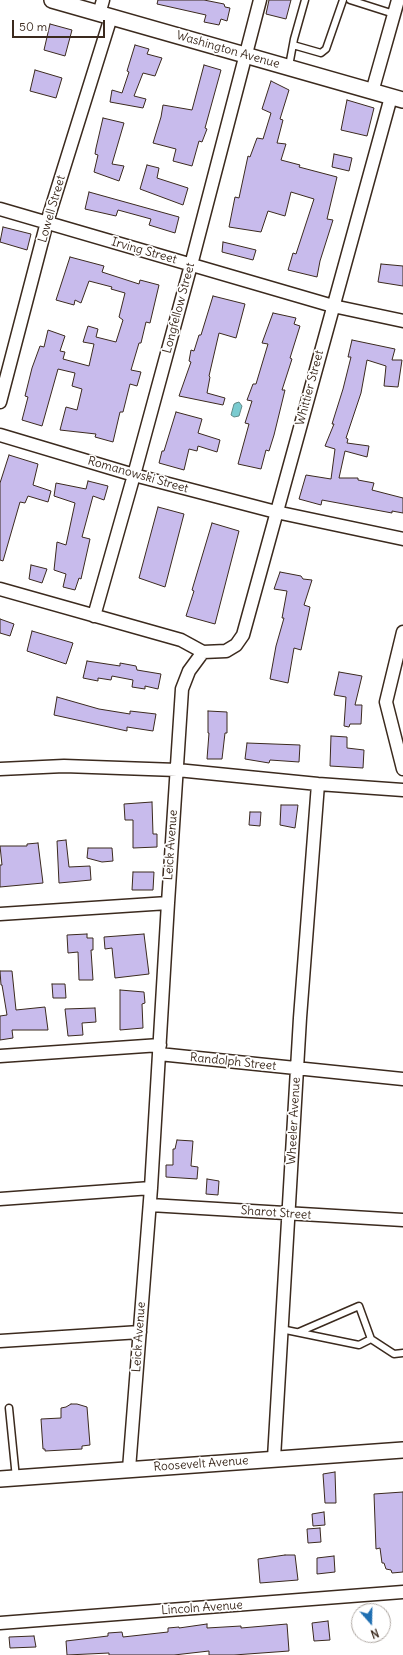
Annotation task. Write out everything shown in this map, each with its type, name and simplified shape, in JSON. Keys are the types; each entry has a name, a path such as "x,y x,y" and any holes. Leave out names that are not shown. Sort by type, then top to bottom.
{"street":[{"name":"Washington Avenue","path":"52,0 104,10 246,55 397,98"},
{"name":"Longfellow Street","path":"94,616 191,265 260,0"},
{"path":"372,92 398,0"},
{"name":"Lowell Street","path":"0,402 104,10"},
{"name":"Whittier Street","path":"203,652 226,651 236,645 243,635 333,306 397,98"},
{"name":"Irving Street","path":"0,209 333,306 403,321"},
{"name":"Romanowski Street","path":"0,435 134,475 276,512 403,539"},
{"path":"0,589 181,640 203,652"},
{"path":"403,632 386,702 403,769"},
{"name":"Leick Avenue","path":"129,1469 150,1205 182,689 189,671 203,652"},
{"path":"0,769 64,766 177,770 318,784 403,790"},
{"name":"Wheeler Avenue","path":"274,1458 297,1068 318,784"},
{"path":"0,914 168,903"},
{"name":"Randolph Street","path":"0,1056 160,1050 297,1068 403,1079"},
{"path":"0,1199 151,1188"},
{"name":"Sharot Street","path":"150,1205 403,1220"},
{"path":"0,1341 140,1332"},
{"name":"Roosevelt Avenue","path":"0,1479 274,1458 403,1450"},
{"name":"Lincoln Avenue","path":"0,1623 403,1592"}],"lane":[{"path":"289,67 293,45 305,0"},
{"path":"293,45 321,53 326,49 343,0"},
{"path":"350,0 394,14"},
{"path":"298,1332 359,1306 371,1339 394,1354 403,1353"},
{"path":"281,1329 359,1345 371,1339"},
{"path":"9,1408 16,1478"}],"water":[{"path":"239,402 242,406 239,416 234,417 231,415 234,404"}],"building":[{"path":"158,0 204,0 224,4 225,7 230,8 227,21 221,19 219,25 204,22 206,15 157,4"},
{"path":"269,0 291,0 286,19 266,14"},
{"path":"50,24 72,30 65,56 44,50"},
{"path":"135,45 149,49 147,54 162,58 155,76 143,73 134,96 146,99 143,108 110,102 112,90 122,93 129,72 127,71"},
{"path":"204,65 221,70 205,128 207,129 202,142 199,141 192,166 173,161 176,149 153,143 163,105 192,110"},
{"path":"35,70 62,78 56,98 30,91"},
{"path":"271,81 289,90 280,119 283,120 277,143 286,144 281,160 300,165 299,167 337,177 327,219 333,220 320,261 317,277 288,270 293,253 296,254 314,199 291,192 285,216 268,211 261,232 229,227 235,197 239,198 248,156 250,157 257,138 263,139 271,113 262,109"},
{"path":"347,100 374,108 367,136 341,130"},
{"path":"103,118 124,123 112,164 124,166 119,181 94,172 98,155 95,154 96,148"},
{"path":"334,154 352,158 349,171 332,167"},
{"path":"147,165 159,168 157,178 188,188 183,205 140,189"},
{"path":"89,192 179,217 175,233 149,225 151,219 118,210 116,216 85,209"},
{"path":"3,227 31,234 27,250 0,242"},
{"path":"223,242 256,250 253,260 222,252"},
{"path":"70,257 104,266 102,272 139,284 140,280 159,285 150,323 146,322 141,343 139,343 131,370 141,372 137,386 130,384 123,412 120,412 113,442 95,437 96,434 60,430 66,407 77,410 82,389 72,386 75,373 58,369 42,426 22,420 28,397 25,396 32,368 40,346 44,347 48,330 65,336 60,351 65,352 63,359 89,366 94,344 83,342 88,326 98,329 96,337 116,342 123,320 119,317 125,293 111,289 112,287 89,281 81,303 75,300 74,305 56,300"},
{"path":"381,264 403,266 403,286 378,282"},
{"path":"213,296 245,304 236,338 219,333 209,376 207,393 225,398 223,405 179,396 191,362 189,361 191,350 194,351 199,335 201,335"},
{"path":"273,313 296,318 294,324 300,326 290,358 292,359 282,390 285,390 274,435 269,451 266,450 261,469 238,464 249,424 245,423 252,401 247,400 253,384 256,384 268,344 262,343"},
{"path":"352,340 395,349 392,360 402,360 398,387 384,386 386,366 367,360 361,393 346,438 348,439 347,443 369,446 367,457 345,451 339,478 358,478 358,480 374,483 372,490 403,498 403,513 392,511 392,513 322,500 321,505 299,499 306,475 331,479 335,449 325,446 334,424 332,424 343,389 351,357 348,357"},
{"path":"176,412 202,419 198,433 220,440 217,452 198,446 197,451 189,449 184,470 159,463"},
{"path":"9,455 38,464 33,485 51,491 48,502 28,496 25,503 20,502 3,561 0,560 0,483"},
{"path":"88,481 108,486 104,500 93,496 82,537 90,539 81,579 79,578 75,590 63,587 66,574 54,570 57,542 66,545 75,503 54,496 56,483 86,489"},
{"path":"158,507 184,514 165,587 139,578"},
{"path":"212,523 239,531 215,624 186,616 194,591 192,590"},
{"path":"31,565 47,569 42,583 29,579"},
{"path":"280,572 301,576 303,579 312,580 304,605 310,607 301,650 294,648 288,683 270,679 276,646 284,618 282,618 287,591 274,589"},
{"path":"0,619 14,624 10,636 0,633"},
{"path":"32,631 73,643 66,664 27,651"},
{"path":"87,661 120,666 120,663 136,666 137,670 161,674 158,689 145,686 145,689 132,687 133,680 112,676 111,680 98,678 98,681 83,678"},
{"path":"339,672 362,676 355,705 362,705 361,724 350,724 349,727 344,726 346,697 334,695"},
{"path":"57,697 99,709 130,714 130,711 156,714 153,731 127,727 127,731 54,715"},
{"path":"208,711 227,712 227,733 225,733 222,759 207,759 209,733"},
{"path":"331,736 347,737 347,748 364,750 363,768 330,766"},
{"path":"247,743 300,745 299,762 270,760 269,763 245,759"},
{"path":"152,802 153,834 157,834 157,847 133,848 133,820 125,820 124,804"},
{"path":"281,805 298,805 295,828 280,825"},
{"path":"250,812 261,812 260,826 249,825"},
{"path":"66,840 69,867 90,866 91,880 59,883 57,841"},
{"path":"38,843 43,883 0,887 0,865 2,865 0,846 27,846 27,844"},
{"path":"88,848 112,848 113,861 102,862 87,858"},
{"path":"133,872 154,872 153,890 132,890"},
{"path":"87,934 87,938 93,938 93,950 91,950 93,980 79,980 78,952 68,953 67,935"},
{"path":"144,934 149,974 115,978 112,948 105,949 104,937"},
{"path":"0,971 12,971 16,1010 45,1007 48,1030 12,1030 13,1038 0,1040 0,1016 7,1015 1,985"},
{"path":"52,984 65,984 66,998 53,998"},
{"path":"120,990 144,992 145,1003 142,1004 143,1028 120,1030"},
{"path":"95,1008 96,1022 82,1023 83,1035 68,1036 65,1009"},
{"path":"177,1140 193,1141 191,1166 198,1167 197,1179 166,1177 166,1165 173,1165 173,1149 175,1149"},
{"path":"207,1179 219,1181 218,1195 206,1194"},
{"path":"71,1404 87,1407 90,1445 82,1446 82,1449 45,1451 45,1449 43,1449 41,1419 61,1418 61,1408"},
{"path":"335,1472 336,1503 325,1503 323,1474"},
{"path":"403,1492 403,1572 392,1573 391,1570 386,1569 384,1563 382,1563 380,1548 376,1549 374,1494"},
{"path":"324,1512 325,1525 313,1526 312,1514"},
{"path":"320,1528 321,1542 308,1543 307,1529"},
{"path":"295,1555 298,1580 260,1583 258,1559"},
{"path":"334,1556 335,1572 317,1574 317,1558"},
{"path":"328,1621 330,1640 314,1641 312,1623"},
{"path":"207,1624 207,1628 241,1626 241,1628 287,1624 289,1651 234,1655 209,1655 209,1651 174,1655 109,1655 109,1653 67,1655 66,1641 108,1636 108,1633 122,1632 123,1637 168,1632 168,1628"},
{"path":"34,1636 36,1647 10,1648 9,1637"}]}
